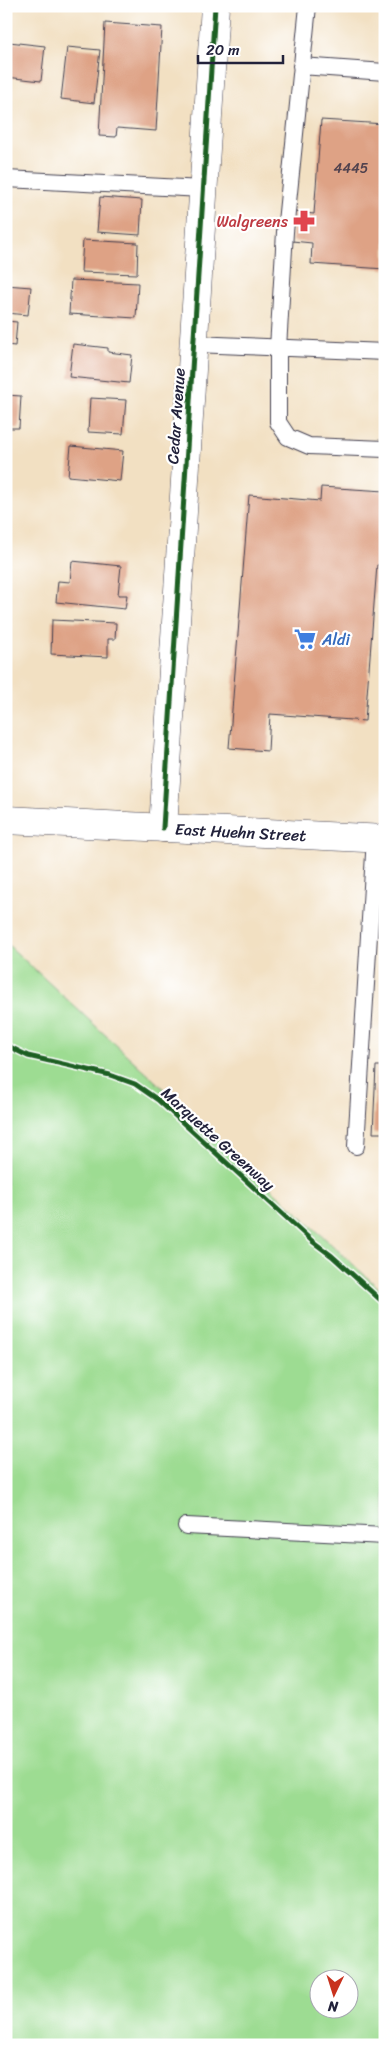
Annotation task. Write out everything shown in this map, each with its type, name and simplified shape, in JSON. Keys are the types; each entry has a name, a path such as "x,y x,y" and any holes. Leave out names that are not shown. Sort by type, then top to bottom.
{"street":[{"name":"Cedar Avenue","path":"162,828 215,6"},
{"name":"East Huehn Street","path":"6,820 380,838"}],"lane":[{"path":"308,6 285,232 278,348 278,422 288,437 309,446 385,449"},
{"path":"302,66 385,72"},
{"path":"6,179 203,189"},
{"path":"194,344 385,352"},
{"path":"356,1146 380,838"},
{"path":"186,1526 385,1536"}],"green space":[{"path":"6,943 385,1294 385,2045 6,2045"}],"building":[{"path":"105,23 162,27 156,131 117,128 116,137 99,136"},
{"path":"9,42 45,46 41,81 6,77"},
{"path":"67,47 100,50 94,103 61,99"},
{"name":"Walgreens","path":"321,120 385,124 385,269 311,264 312,243 292,241 294,212 314,214"},
{"path":"100,197 142,200 140,235 97,232"},
{"path":"83,240 138,243 137,274 81,272"},
{"path":"71,280 138,283 136,318 69,314"},
{"path":"6,285 31,287 28,315 6,313"},
{"path":"6,321 17,322 15,346 6,345"},
{"path":"73,344 108,348 108,352 132,355 129,383 69,377"},
{"path":"6,395 21,396 19,428 6,428"},
{"path":"90,398 126,400 123,434 88,432"},
{"path":"71,446 123,451 120,481 68,476"},
{"name":"Aldi","path":"321,487 385,491 385,565 377,565 365,721 270,714 268,751 229,748 249,495 320,501"},
{"path":"72,561 121,566 118,595 127,595 125,609 56,602 58,581 70,582"},
{"path":"52,620 116,623 115,639 108,639 108,657 51,654"},
{"path":"376,1066 385,1066 385,1133 373,1133"}],"cycle path":[{"path":"163,828 215,6"},
{"name":"Marquette Greenway","path":"6,1045 28,1056 110,1075 135,1084 158,1100 312,1241 332,1256 385,1304"}],"place":[{"name":"Walgreens","path":"304,221"},
{"name":"Aldi","path":"305,639"}]}
